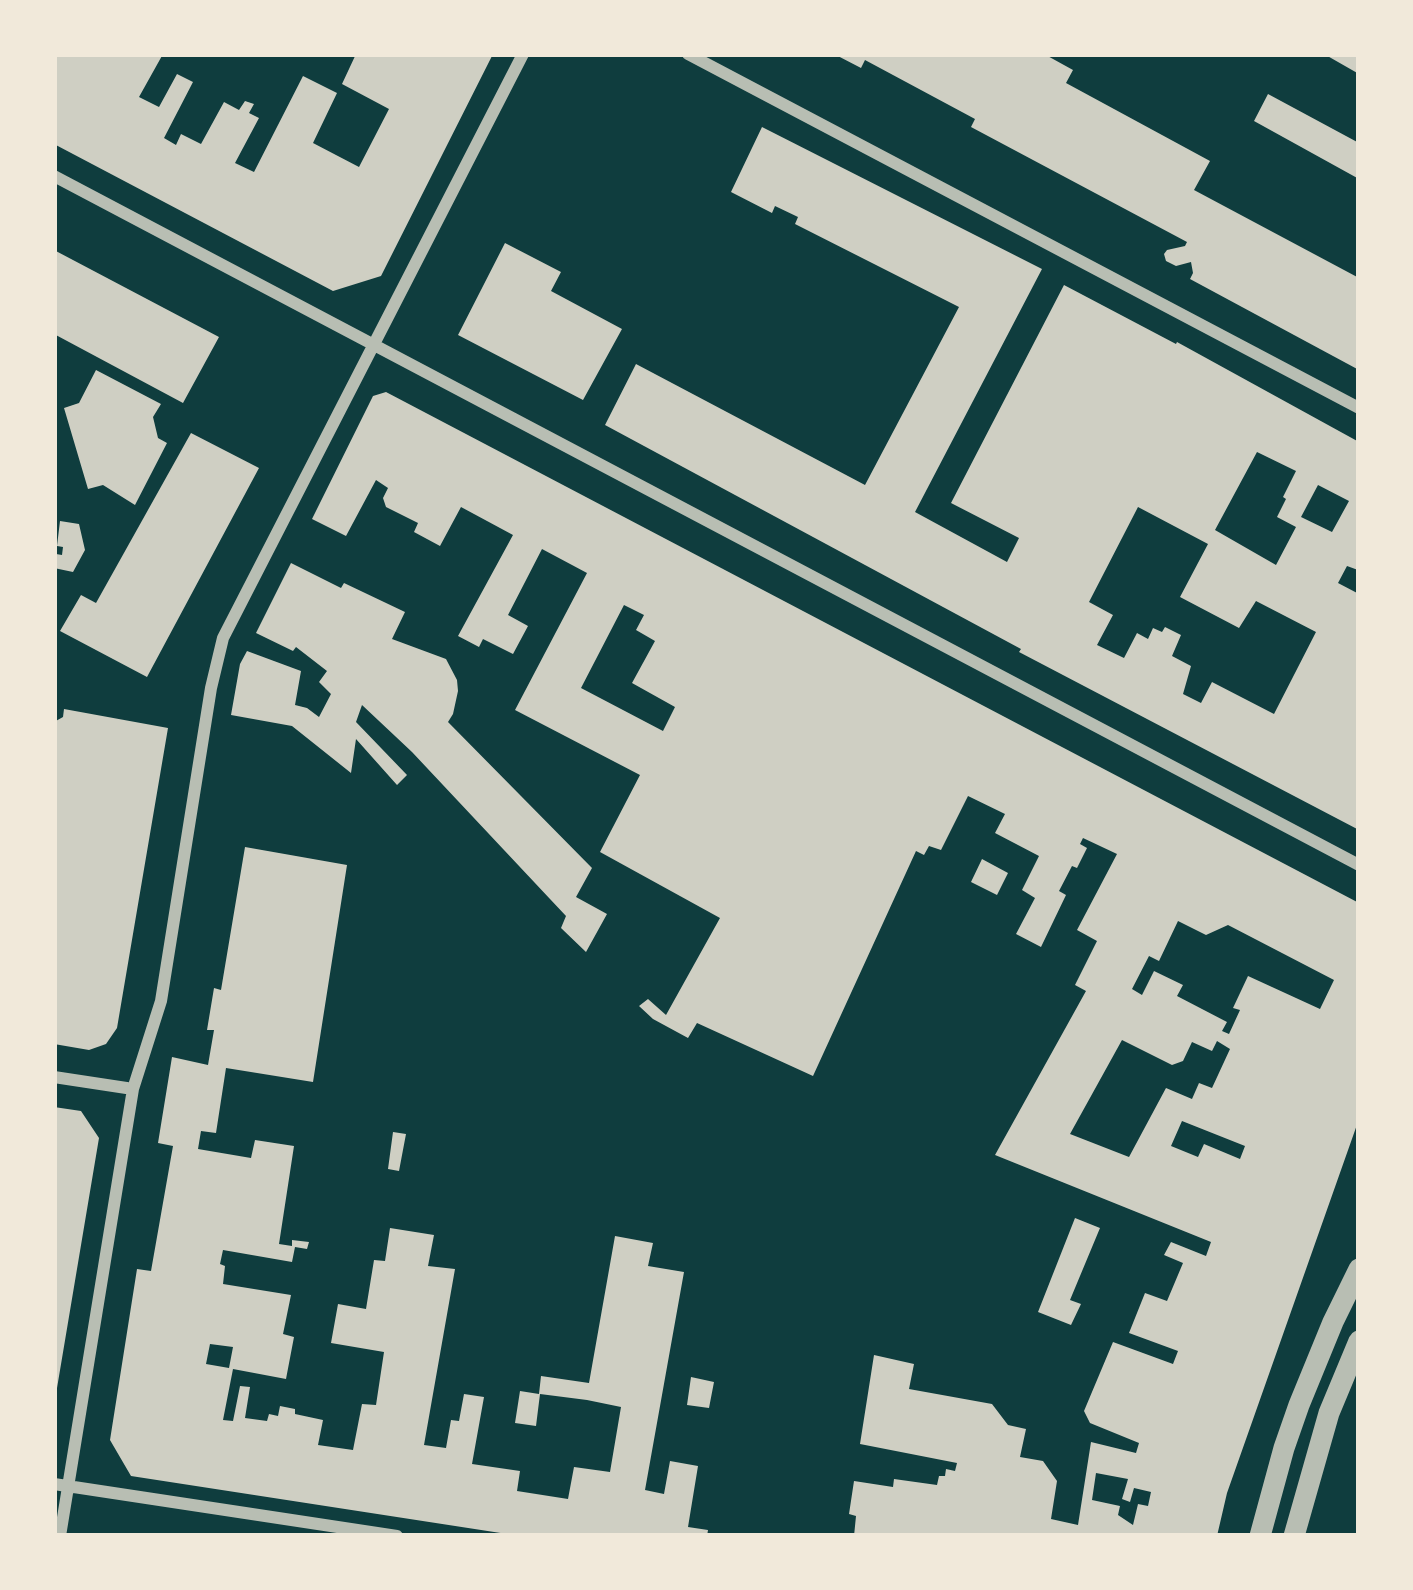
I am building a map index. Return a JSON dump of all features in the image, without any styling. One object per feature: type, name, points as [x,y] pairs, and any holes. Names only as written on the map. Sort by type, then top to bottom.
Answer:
[{"type":"street","points":[[60,1536],[61,1485],[133,1089],[161,1001],[223,638],[524,54]]},
{"type":"street","points":[[688,54],[1359,408]]},
{"type":"street","points":[[54,176],[1359,865]]},
{"type":"street","points":[[54,1076],[133,1089]]},
{"type":"street","points":[[1260,1536],[1299,1405],[1359,1269]]},
{"type":"street","points":[[1294,1536],[1329,1414],[1359,1341]]},
{"type":"street","points":[[61,1485],[397,1536]]},
{"type":"building","points":[[54,54],[163,54],[139,97],[159,107],[177,74],[193,82],[164,138],[176,145],[181,134],[201,144],[224,102],[239,110],[245,101],[254,104],[249,113],[259,118],[235,163],[254,172],[303,76],[337,93],[313,143],[359,167],[389,109],[342,84],[356,54],[493,54],[381,276],[333,291],[54,144]]},
{"type":"building","points":[[834,54],[1044,54],[1073,70],[1066,83],[1210,161],[1194,190],[1359,278],[1359,370],[1190,279],[1191,262],[1176,266],[1166,261],[1167,250],[1187,242],[971,127],[975,119],[865,60],[861,68]]},
{"type":"building","points":[[1324,54],[1359,54],[1359,74]]},
{"type":"building","points":[[1268,94],[1359,143],[1359,179],[1254,121]]},
{"type":"building","points":[[762,127],[1042,269],[915,512],[1007,562],[1019,538],[951,503],[1064,285],[1359,442],[1359,568],[1347,566],[1338,583],[1359,594],[1359,830],[1019,652],[1021,649],[605,425],[636,364],[865,485],[959,307],[795,224],[798,217],[775,206],[772,213],[731,192]],"holes":[[[1257,452],[1296,471],[1277,517],[1296,527],[1276,565],[1215,530]],[[1318,485],[1349,501],[1332,532],[1301,517]],[[1138,507],[1208,544],[1180,597],[1239,628],[1256,601],[1316,632],[1274,714],[1212,682],[1201,703],[1183,694],[1191,666],[1172,656],[1181,635],[1165,627],[1162,632],[1153,628],[1148,639],[1137,633],[1124,658],[1097,645],[1113,615],[1089,602]]]},
{"type":"building","points":[[505,243],[561,272],[551,291],[622,329],[583,400],[458,335]]},
{"type":"building","points":[[54,250],[219,337],[183,403],[54,334]]},
{"type":"building","points":[[96,370],[161,404],[153,417],[158,438],[167,443],[135,505],[103,485],[88,489],[64,408],[79,403]]},
{"type":"building","points":[[386,392],[1359,903],[1359,1119],[1227,1493],[1217,1536],[854,1536],[856,1516],[849,1514],[854,1481],[893,1487],[894,1479],[937,1485],[939,1476],[945,1476],[946,1469],[955,1471],[957,1463],[860,1444],[874,1355],[914,1364],[909,1389],[992,1404],[1008,1425],[1026,1429],[1020,1457],[1043,1461],[1057,1481],[1051,1519],[1078,1525],[1091,1442],[1136,1453],[1139,1443],[1090,1423],[1084,1411],[1113,1342],[1173,1364],[1178,1351],[1129,1333],[1145,1293],[1167,1301],[1183,1263],[1164,1255],[1171,1242],[1206,1256],[1211,1242],[995,1155],[1086,991],[1075,985],[1097,941],[1077,930],[1117,854],[1083,838],[1080,844],[1087,848],[1059,891],[1066,895],[1041,947],[1016,934],[1035,898],[1022,890],[1039,856],[995,833],[1005,814],[968,796],[941,850],[929,846],[924,855],[916,851],[813,1076],[697,1023],[688,1038],[653,1019],[639,1006],[648,999],[666,1015],[720,918],[600,852],[640,775],[515,710],[587,573],[542,549],[508,615],[528,626],[513,654],[483,639],[479,647],[458,636],[513,535],[461,507],[440,546],[414,532],[418,523],[386,507],[383,498],[388,488],[376,480],[346,536],[312,519],[373,396]],"holes":[[[624,605],[644,615],[636,630],[655,641],[632,683],[675,707],[663,731],[581,688]],[[1178,921],[1206,935],[1228,925],[1334,980],[1320,1009],[1248,976],[1233,1008],[1240,1010],[1229,1034],[1222,1031],[1227,1022],[1177,996],[1183,985],[1154,971],[1142,995],[1132,989],[1149,956],[1159,961]],[[1122,1040],[1172,1065],[1183,1061],[1192,1042],[1212,1051],[1217,1041],[1230,1049],[1212,1088],[1199,1083],[1192,1099],[1166,1088],[1129,1157],[1070,1134]],[[1182,1121],[1245,1146],[1240,1159],[1204,1144],[1198,1157],[1171,1146]],[[1096,1473],[1128,1479],[1122,1499],[1130,1502],[1134,1488],[1151,1492],[1148,1506],[1138,1504],[1133,1525],[1118,1515],[1120,1506],[1092,1500]]]},
{"type":"building","points":[[191,433],[259,468],[147,677],[60,631],[81,595],[96,603]]},
{"type":"building","points":[[60,521],[79,524],[85,550],[73,572],[54,568],[56,554],[62,555],[63,547],[57,546]]},
{"type":"building","points":[[291,563],[405,612],[392,639],[446,659],[458,691],[448,722],[592,868],[576,897],[607,914],[586,952],[561,928],[566,916],[362,705],[356,722],[407,775],[397,785],[356,739],[351,773],[292,726],[231,715],[240,664],[247,651],[301,671],[295,705],[319,717],[331,694],[319,682],[327,671],[296,647],[293,651],[256,633]]},
{"type":"building","points":[[64,709],[168,728],[117,1028],[106,1044],[89,1050],[54,1044],[54,722],[63,717]]},
{"type":"building","points":[[245,847],[347,865],[313,1082],[226,1068],[216,1133],[201,1131],[198,1149],[251,1158],[255,1140],[294,1146],[279,1244],[309,1242],[307,1249],[295,1247],[292,1262],[223,1250],[223,1284],[291,1295],[283,1334],[294,1337],[286,1379],[233,1369],[223,1420],[233,1421],[240,1386],[250,1387],[245,1418],[267,1421],[269,1414],[278,1416],[280,1406],[295,1409],[295,1414],[323,1420],[318,1445],[353,1450],[362,1404],[376,1405],[384,1352],[331,1343],[338,1304],[366,1309],[374,1260],[385,1261],[390,1228],[434,1235],[428,1266],[455,1269],[424,1445],[446,1448],[451,1420],[459,1421],[464,1394],[484,1397],[472,1464],[520,1471],[517,1491],[568,1499],[574,1467],[610,1472],[621,1407],[540,1394],[536,1426],[515,1423],[520,1391],[539,1394],[541,1376],[589,1383],[615,1236],[653,1243],[648,1266],[684,1272],[645,1490],[664,1494],[670,1461],[698,1466],[688,1527],[708,1530],[707,1536],[520,1536],[131,1476],[110,1440],[137,1269],[151,1271],[173,1146],[158,1143],[172,1057],[208,1065],[214,1030],[207,1030],[214,988],[221,990]],"holes":[[[210,1344],[233,1347],[229,1368],[206,1364]]]},
{"type":"building","points":[[982,859],[1008,873],[997,895],[971,882]]},
{"type":"building","points":[[54,1107],[81,1111],[99,1138],[56,1394],[54,1393]]},
{"type":"building","points":[[393,1132],[406,1134],[399,1171],[388,1169]]},
{"type":"building","points":[[1075,1218],[1100,1228],[1070,1300],[1081,1304],[1071,1325],[1038,1312]]},
{"type":"building","points":[[691,1377],[714,1382],[709,1408],[687,1405]]}]
